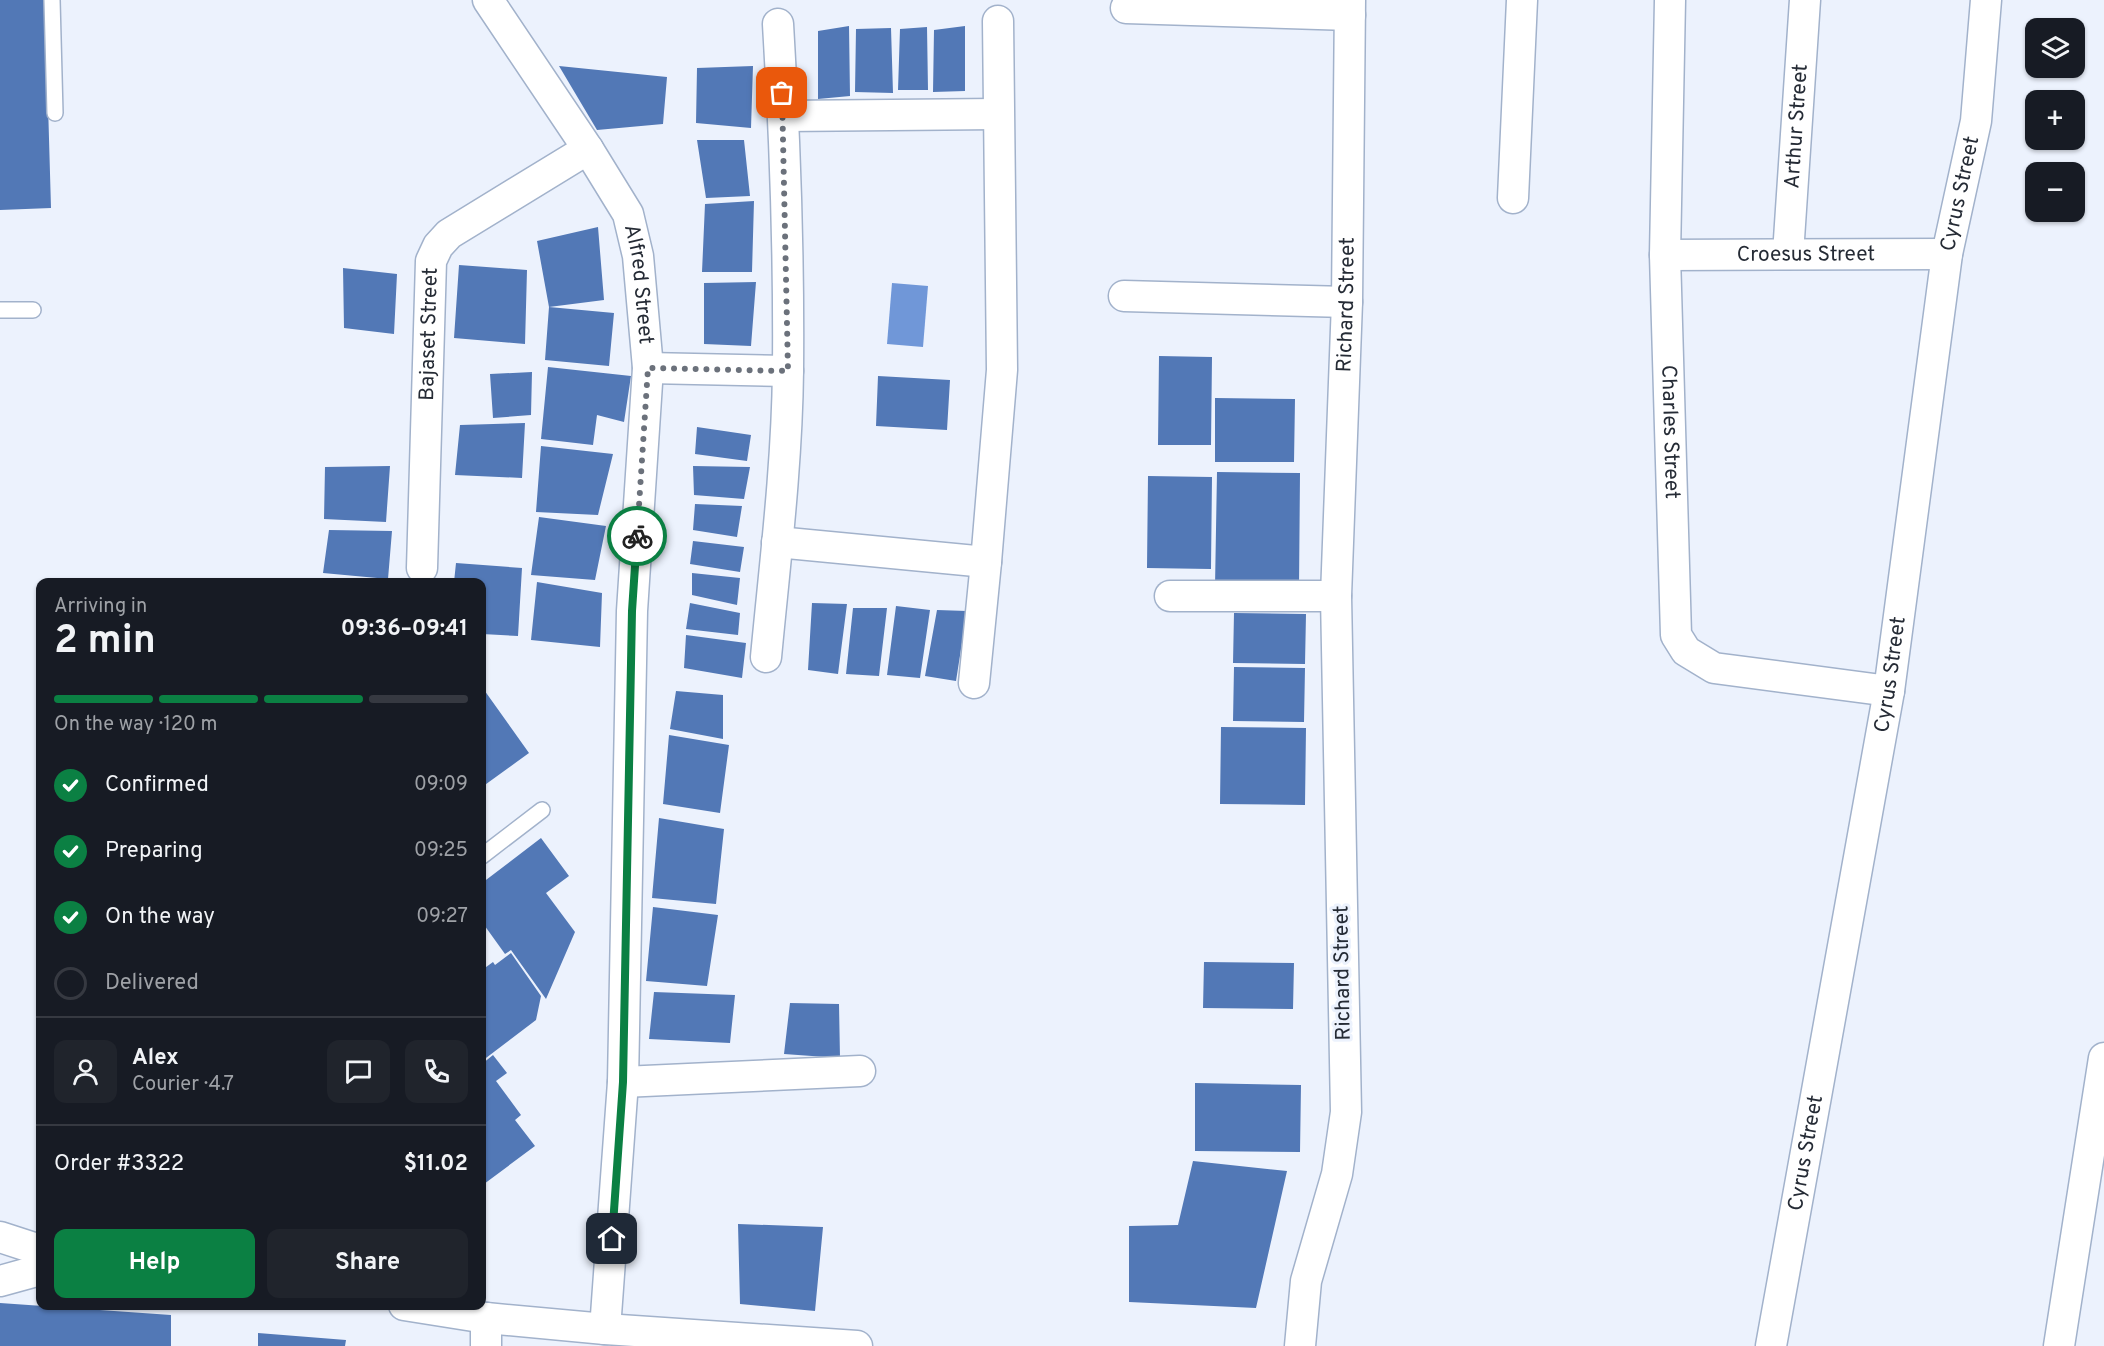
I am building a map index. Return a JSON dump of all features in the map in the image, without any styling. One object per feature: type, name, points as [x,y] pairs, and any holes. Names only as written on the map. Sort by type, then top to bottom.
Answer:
[{"type":"street","name":"Alfred Street","points":[[488,0],[588,149],[628,214],[638,256],[648,368],[632,611],[623,1082],[605,1329]]},
{"type":"street","points":[[1513,198],[1522,0]]},
{"type":"street","name":"Charles Street","points":[[1670,0],[1665,255],[1676,635],[1686,651],[1714,668],[1889,691]]},
{"type":"street","name":"Arthur Street","points":[[1788,254],[1805,0]]},
{"type":"street","name":"Cyrus Street","points":[[1771,1346],[1889,691],[1947,254],[1976,121],[1986,0]]},
{"type":"street","name":"Richard Street","points":[[1126,9],[1350,7],[1347,302],[1336,596],[1346,1112],[1337,1174],[1306,1281],[1300,1346]]},
{"type":"street","points":[[974,683],[1002,370],[998,21]]},
{"type":"street","points":[[766,657],[777,542],[788,371],[784,116],[778,24]]},
{"type":"street","points":[[784,116],[998,114]]},
{"type":"street","name":"Bajaset Street","points":[[422,568],[431,261],[438,246],[449,234],[588,149]]},
{"type":"street","name":"Croesus Street","points":[[1665,255],[1947,254]]},
{"type":"street","points":[[1124,296],[1347,302]]},
{"type":"street","points":[[648,368],[788,371]]},
{"type":"street","points":[[777,542],[986,562]]},
{"type":"street","points":[[1170,596],[1336,596]]},
{"type":"street","points":[[2059,1346],[2096,1170],[2104,1058]]},
{"type":"street","points":[[623,1082],[860,1071]]},
{"type":"street","points":[[0,1237],[36,1249]]},
{"type":"street","points":[[0,1281],[36,1270]]},
{"type":"street","points":[[419,1310],[486,1332],[605,1329],[857,1346]]},
{"type":"lane","points":[[52,0],[55,113]]},
{"type":"lane","points":[[0,310],[33,310]]},
{"type":"lane","points":[[486,853],[542,810]]},
{"type":"water","points":[[892,283],[928,286],[923,347],[887,344]]},
{"type":"building","points":[[0,0],[45,0],[51,208],[0,210]]},
{"type":"building","points":[[849,26],[850,96],[818,99],[818,31]]},
{"type":"building","points":[[965,26],[965,91],[933,92],[934,30]]},
{"type":"building","points":[[927,27],[928,90],[898,90],[900,29]]},
{"type":"building","points":[[891,28],[893,93],[855,92],[856,29]]},
{"type":"building","points":[[559,66],[667,77],[663,124],[597,130]]},
{"type":"building","points":[[753,66],[751,128],[696,123],[697,68]]},
{"type":"building","points":[[697,140],[744,140],[750,196],[706,198]]},
{"type":"building","points":[[754,201],[752,272],[702,272],[705,204]]},
{"type":"building","points":[[598,227],[604,300],[549,307],[537,241]]},
{"type":"building","points":[[459,265],[527,270],[525,344],[454,338]]},
{"type":"building","points":[[343,268],[397,274],[394,334],[344,328]]},
{"type":"building","points":[[756,282],[751,346],[704,344],[704,283]]},
{"type":"building","points":[[549,307],[614,313],[609,366],[545,360]]},
{"type":"building","points":[[1159,356],[1212,357],[1211,445],[1158,445]]},
{"type":"building","points":[[548,367],[631,376],[624,422],[597,415],[593,445],[541,439]]},
{"type":"building","points":[[532,372],[531,415],[493,418],[490,374]]},
{"type":"building","points":[[878,376],[950,380],[947,430],[876,426]]},
{"type":"building","points":[[1215,398],[1295,399],[1294,462],[1215,462]]},
{"type":"building","points":[[525,423],[522,478],[455,475],[460,425]]},
{"type":"building","points":[[697,427],[751,435],[747,461],[695,454]]},
{"type":"building","points":[[541,446],[613,454],[598,515],[536,512]]},
{"type":"building","points":[[390,466],[386,522],[324,519],[325,467]]},
{"type":"building","points":[[693,466],[750,467],[744,499],[694,495]]},
{"type":"building","points":[[1217,472],[1300,473],[1299,588],[1215,587]]},
{"type":"building","points":[[1148,476],[1212,477],[1211,569],[1147,568]]},
{"type":"building","points":[[695,504],[742,506],[737,537],[693,530]]},
{"type":"building","points":[[539,517],[606,526],[595,580],[531,575]]},
{"type":"building","points":[[329,530],[392,531],[388,578],[323,573]]},
{"type":"building","points":[[693,541],[744,547],[740,572],[690,564]]},
{"type":"building","points":[[456,563],[522,568],[518,636],[486,634],[486,578],[454,578]]},
{"type":"building","points":[[692,573],[740,578],[737,605],[692,595]]},
{"type":"building","points":[[537,582],[602,593],[600,647],[531,640]]},
{"type":"building","points":[[690,603],[740,613],[738,635],[686,629]]},
{"type":"building","points":[[812,603],[847,604],[838,674],[808,670]]},
{"type":"building","points":[[896,606],[930,610],[920,678],[887,675]]},
{"type":"building","points":[[853,608],[887,608],[879,676],[846,674]]},
{"type":"building","points":[[937,610],[967,611],[956,681],[925,676]]},
{"type":"building","points":[[1234,613],[1306,614],[1305,664],[1233,663]]},
{"type":"building","points":[[686,635],[746,643],[742,678],[684,668]]},
{"type":"building","points":[[1234,667],[1305,668],[1304,722],[1233,721]]},
{"type":"building","points":[[676,691],[723,695],[723,739],[670,729]]},
{"type":"building","points":[[486,693],[529,753],[486,784]]},
{"type":"building","points":[[1221,727],[1306,728],[1305,805],[1220,804]]},
{"type":"building","points":[[669,735],[729,745],[720,813],[663,804]]},
{"type":"building","points":[[659,818],[724,829],[716,904],[652,898]]},
{"type":"building","points":[[541,838],[569,876],[546,893],[575,932],[546,999],[511,950],[505,954],[486,928],[486,880]]},
{"type":"building","points":[[653,907],[718,915],[707,986],[646,981]]},
{"type":"building","points":[[511,953],[541,996],[536,1020],[486,1058],[486,967],[493,962],[495,965]]},
{"type":"building","points":[[1204,962],[1294,963],[1293,1009],[1203,1008]]},
{"type":"building","points":[[654,992],[735,995],[730,1043],[649,1039]]},
{"type":"building","points":[[790,1003],[839,1004],[840,1058],[784,1054]]},
{"type":"building","points":[[493,1055],[507,1073],[496,1081],[521,1115],[515,1120],[535,1146],[486,1183],[486,1061]]},
{"type":"building","points":[[1195,1083],[1301,1085],[1300,1152],[1195,1151]]},
{"type":"building","points":[[1193,1161],[1287,1171],[1256,1308],[1129,1302],[1129,1226],[1178,1225]]},
{"type":"building","points":[[738,1224],[823,1227],[815,1311],[740,1304]]},
{"type":"building","points":[[0,1303],[36,1306],[36,1310],[100,1310],[171,1315],[171,1346],[0,1346]]},
{"type":"building","points":[[258,1333],[346,1340],[345,1346],[258,1346]]},
{"type":"way so far","points":[[637,536],[648,368],[788,371],[782,93]]},
{"type":"route","points":[[612,1239],[623,1082],[632,611],[637,536]]}]
